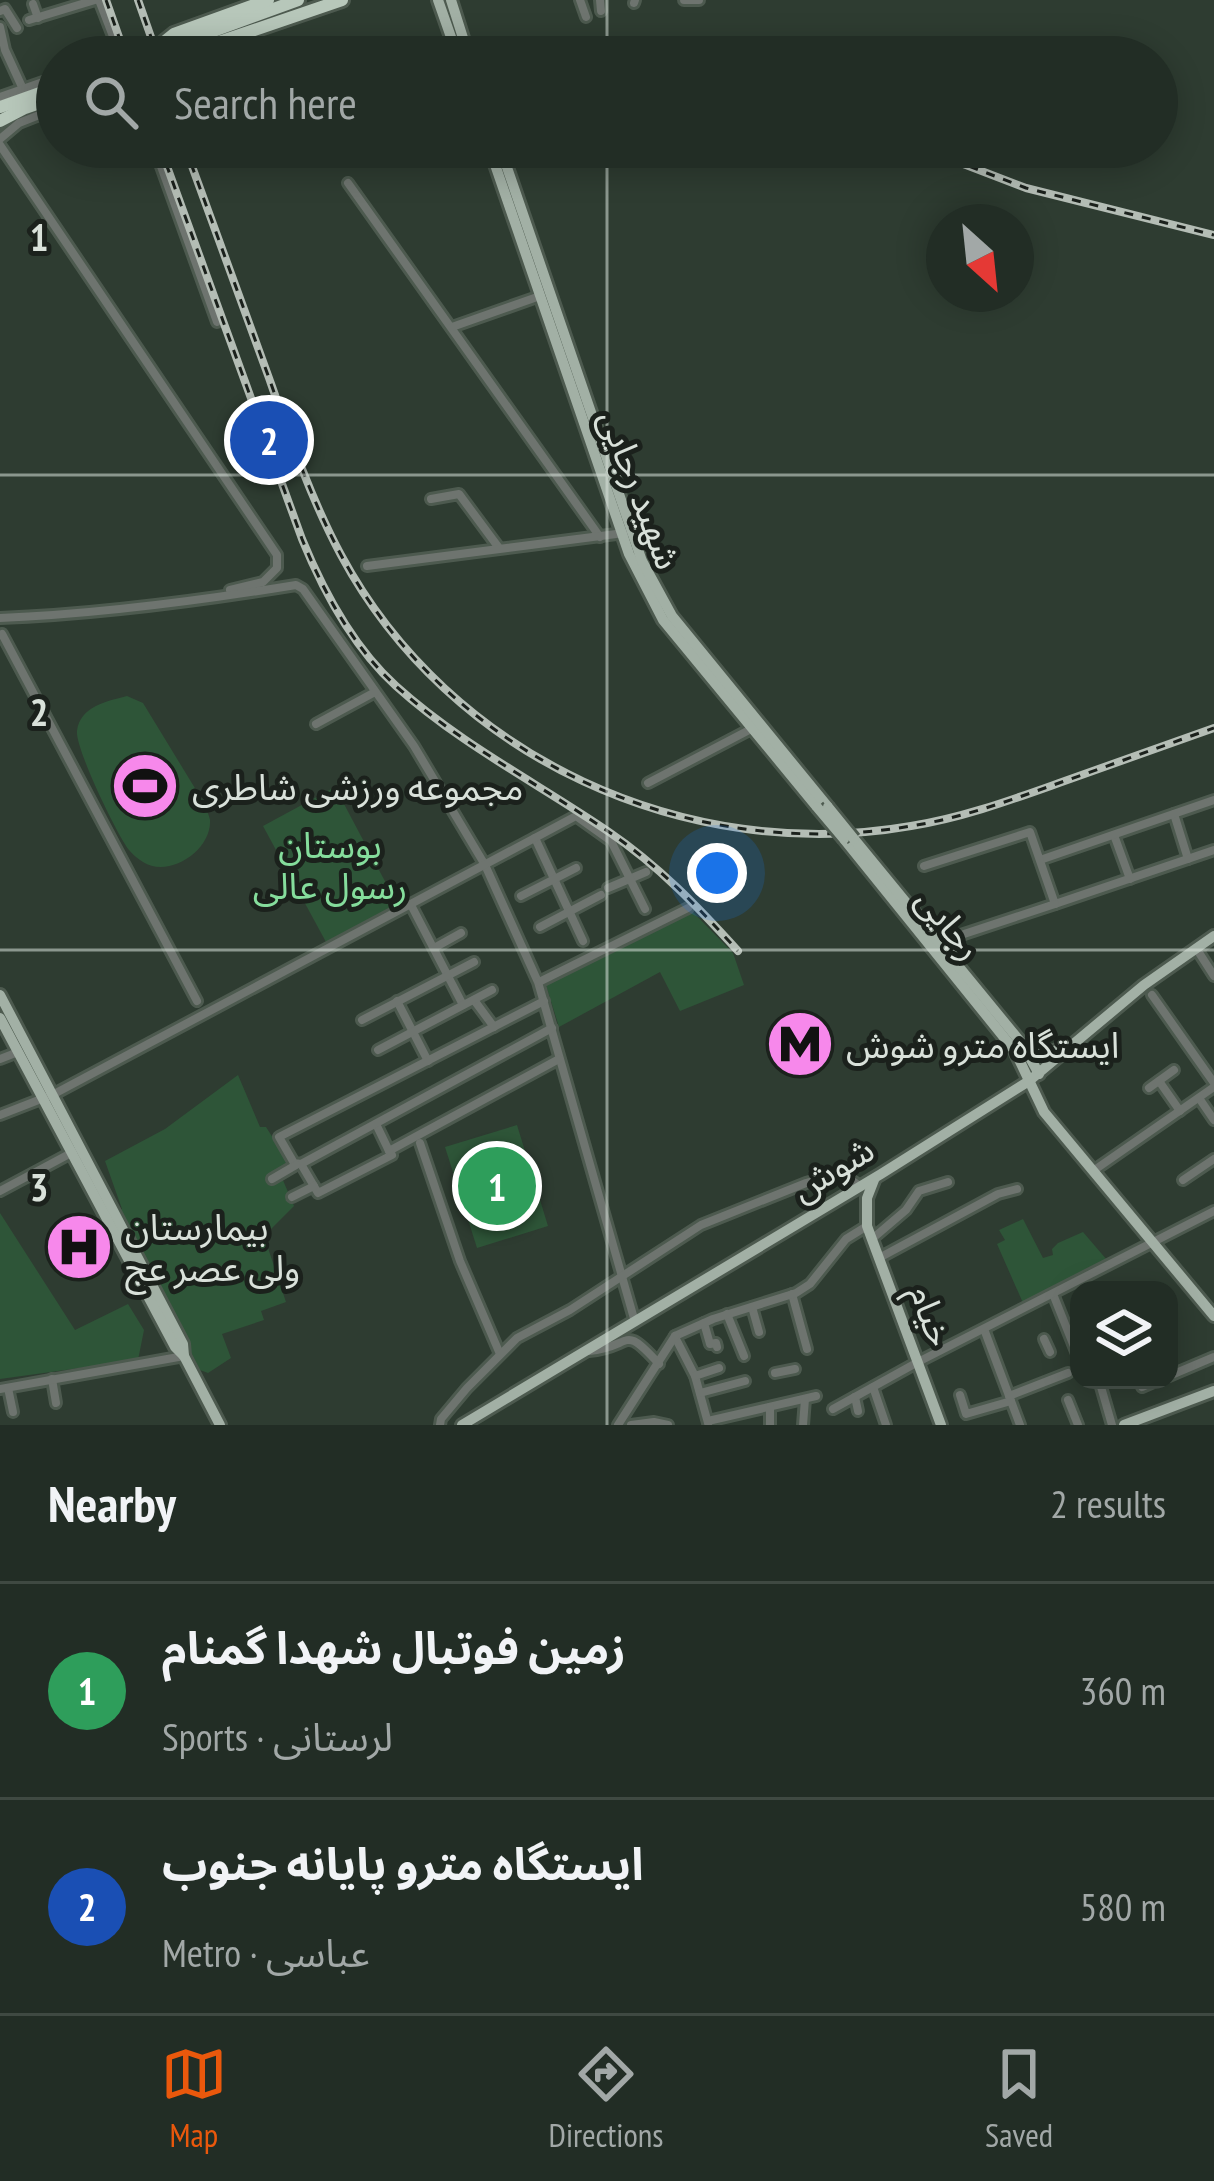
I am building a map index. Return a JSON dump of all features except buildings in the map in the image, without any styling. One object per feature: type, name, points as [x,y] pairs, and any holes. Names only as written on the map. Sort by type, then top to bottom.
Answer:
[{"type":"highway","points":[[171,36],[268,0]]},
{"type":"highway","points":[[214,36],[298,0]]},
{"type":"highway","points":[[228,36],[342,0]]},
{"type":"highway","points":[[261,36],[357,0]]},
{"type":"highway","points":[[0,107],[36,94]]},
{"type":"highway","points":[[0,121],[36,104]]},
{"type":"main road","points":[[438,0],[450,10]]},
{"type":"main road","name":"شهید رجایی","points":[[496,168],[627,533],[672,616],[823,807]]},
{"type":"main road","name":"شهید رجایی","points":[[507,168],[638,573],[663,620],[823,807]]},
{"type":"main road","name":"رجایی","points":[[823,807],[1023,1046],[1026,1062]]},
{"type":"main road","name":"رجایی","points":[[849,839],[1026,1062]]},
{"type":"main road","name":"شوش","points":[[462,1425],[1034,1082],[1144,986],[1214,935]]},
{"type":"main road","points":[[0,995],[175,1347],[184,1355],[220,1425]]},
{"type":"main road","points":[[2,1026],[49,1097],[73,1153],[89,1172]]},
{"type":"main road","points":[[1023,1046],[1040,1054],[1073,1044]]},
{"type":"main road","points":[[1026,1062],[1044,1112],[1214,1316]]},
{"type":"main road","points":[[869,1233],[868,1190],[881,1174]]},
{"type":"main road","name":"خیام","points":[[869,1233],[941,1425]]},
{"type":"main road","points":[[1124,1425],[1214,1391]]},
{"type":"street","points":[[32,4],[33,19],[82,9],[97,0],[110,36]]},
{"type":"street","points":[[580,0],[586,17]]},
{"type":"street","points":[[684,0],[699,1]]},
{"type":"street","points":[[0,11],[5,9],[17,28]]},
{"type":"street","points":[[0,27],[23,89]]},
{"type":"street","points":[[0,97],[36,84]]},
{"type":"street","points":[[36,116],[19,123],[0,144],[277,555],[277,568],[263,582],[200,598]]},
{"type":"street","points":[[162,168],[217,322]]},
{"type":"street","points":[[348,183],[600,537]]},
{"type":"street","points":[[452,327],[540,296]]},
{"type":"street","points":[[431,499],[460,494],[500,549]]},
{"type":"street","points":[[367,566],[627,533]]},
{"type":"street","points":[[0,618],[62,616],[296,585],[303,589],[414,746],[485,865],[538,982],[635,1322]]},
{"type":"street","points":[[2,634],[197,1001]]},
{"type":"street","points":[[316,724],[375,692]]},
{"type":"street","points":[[648,783],[753,728]]},
{"type":"street","points":[[1040,860],[1214,800]]},
{"type":"street","points":[[1174,814],[1188,859]]},
{"type":"street","points":[[0,1114],[49,1097],[576,816],[610,841],[645,909]]},
{"type":"street","points":[[924,866],[1030,832],[1055,904]]},
{"type":"street","points":[[1114,834],[1130,878]]},
{"type":"street","points":[[536,838],[583,941]]},
{"type":"street","points":[[958,937],[1214,850]]},
{"type":"street","points":[[521,896],[576,868]]},
{"type":"street","points":[[540,927],[646,872]]},
{"type":"street","points":[[411,904],[463,1006]]},
{"type":"street","points":[[538,982],[688,908]]},
{"type":"street","points":[[434,948],[461,933]]},
{"type":"street","points":[[1196,948],[1214,976]]},
{"type":"street","points":[[362,1020],[474,962]]},
{"type":"street","points":[[379,1050],[492,990]]},
{"type":"street","points":[[1093,1171],[1214,1085],[1152,995]]},
{"type":"street","points":[[475,1000],[494,1027]]},
{"type":"street","points":[[315,1190],[279,1138],[544,1000]]},
{"type":"street","points":[[397,1001],[428,1061]]},
{"type":"street","points":[[272,1179],[551,1028]]},
{"type":"street","points":[[0,1059],[18,1052]]},
{"type":"street","points":[[389,1151],[559,1059]]},
{"type":"street","points":[[1149,1088],[1174,1070]]},
{"type":"street","points":[[1159,1081],[1180,1111]]},
{"type":"street","points":[[1199,1098],[1214,1120]]},
{"type":"street","points":[[292,1197],[392,1155],[376,1124]]},
{"type":"street","points":[[420,1143],[460,1261],[500,1354]]},
{"type":"street","points":[[0,1191],[73,1153]]},
{"type":"street","points":[[1184,1180],[1214,1159]]},
{"type":"street","points":[[440,1425],[467,1388],[517,1338],[570,1310],[701,1225],[841,1173],[860,1186]]},
{"type":"street","name":"شوش","points":[[792,1294],[811,1284],[846,1239],[898,1219],[919,1191],[948,1182]]},
{"type":"street","points":[[878,1258],[998,1194],[1017,1189]]},
{"type":"street","points":[[833,1409],[1214,1211]]},
{"type":"street","points":[[618,1425],[675,1336],[704,1323],[792,1294],[793,1316],[807,1348]]},
{"type":"street","points":[[1053,1294],[1070,1336]]},
{"type":"street","points":[[752,1307],[759,1332]]},
{"type":"street","points":[[727,1314],[744,1355]]},
{"type":"street","points":[[704,1323],[710,1344],[717,1347]]},
{"type":"street","points":[[984,1328],[1020,1425]]},
{"type":"street","points":[[675,1336],[695,1376],[708,1423],[816,1396]]},
{"type":"street","points":[[587,1351],[627,1339],[639,1342],[659,1364]]},
{"type":"street","points":[[1044,1339],[1050,1352]]},
{"type":"street","points":[[13,1412],[4,1389],[184,1355]]},
{"type":"street","points":[[1178,1372],[1214,1357]]},
{"type":"street","points":[[982,1367],[997,1363]]},
{"type":"street","points":[[695,1376],[719,1368]]},
{"type":"street","points":[[776,1373],[794,1369]]},
{"type":"street","points":[[960,1395],[966,1414],[1068,1373]]},
{"type":"street","points":[[52,1379],[56,1402]]},
{"type":"street","points":[[700,1393],[745,1381]]},
{"type":"street","points":[[873,1387],[886,1425]]},
{"type":"street","points":[[1102,1389],[1112,1425]]},
{"type":"street","points":[[855,1397],[858,1411]]},
{"type":"street","points":[[803,1425],[805,1399]]},
{"type":"street","points":[[1068,1400],[1072,1420]]},
{"type":"street","points":[[770,1407],[770,1425]]},
{"type":"street","points":[[632,1425],[668,1425]]},
{"type":"green space","name":"مجموعه ورزشی شاطری","points":[[127,696],[143,703],[209,817],[209,831],[197,851],[165,867],[141,861],[129,850],[78,740],[79,723],[89,710]]},
{"type":"green space","name":"بوستان رسول عالی","points":[[335,787],[397,904],[326,942],[263,826]]},
{"type":"green space","points":[[690,909],[733,953],[744,985],[680,1011],[660,972],[559,1027],[545,982]]},
{"type":"green space","points":[[238,1075],[260,1127],[276,1138],[292,1165],[279,1171],[294,1206],[264,1236],[286,1302],[261,1311],[264,1320],[222,1334],[231,1358],[208,1373],[200,1370],[119,1211],[105,1161],[165,1129]]},
{"type":"green space","points":[[517,1125],[548,1226],[477,1248],[445,1147]]},
{"type":"green space","points":[[0,1213],[75,1330],[128,1304],[144,1330],[138,1360],[0,1379]]},
{"type":"green space","points":[[1023,1219],[1043,1258],[1053,1255],[1058,1243],[1083,1232],[1107,1260],[1023,1303],[997,1244],[1005,1240],[999,1230]]},
{"type":"railway","points":[[106,0],[119,36]]},
{"type":"railway","points":[[138,0],[151,36]]},
{"type":"railway","points":[[168,168],[302,539],[353,637],[381,671],[421,707],[645,859],[738,951]]},
{"type":"railway","points":[[193,168],[302,468],[341,555],[388,627],[445,688],[510,740],[583,781],[661,811],[743,829],[827,834],[911,826],[968,813],[1214,728]]},
{"type":"railway","points":[[974,168],[1026,188],[1214,235]]},
{"type":"place","name":"ایستگاه مترو پایانه جنوب","points":[[269,440]]},
{"type":"place","name":"مجموعه ورزشی شاطری","points":[[145,786]]},
{"type":"place","name":"ایستگاه مترو شوش","points":[[800,1044]]},
{"type":"place","name":"زمین فوتبال شهدا گمنام","points":[[497,1186]]},
{"type":"place","name":"بیمارستان ولی عصر عج","points":[[79,1247]]}]
